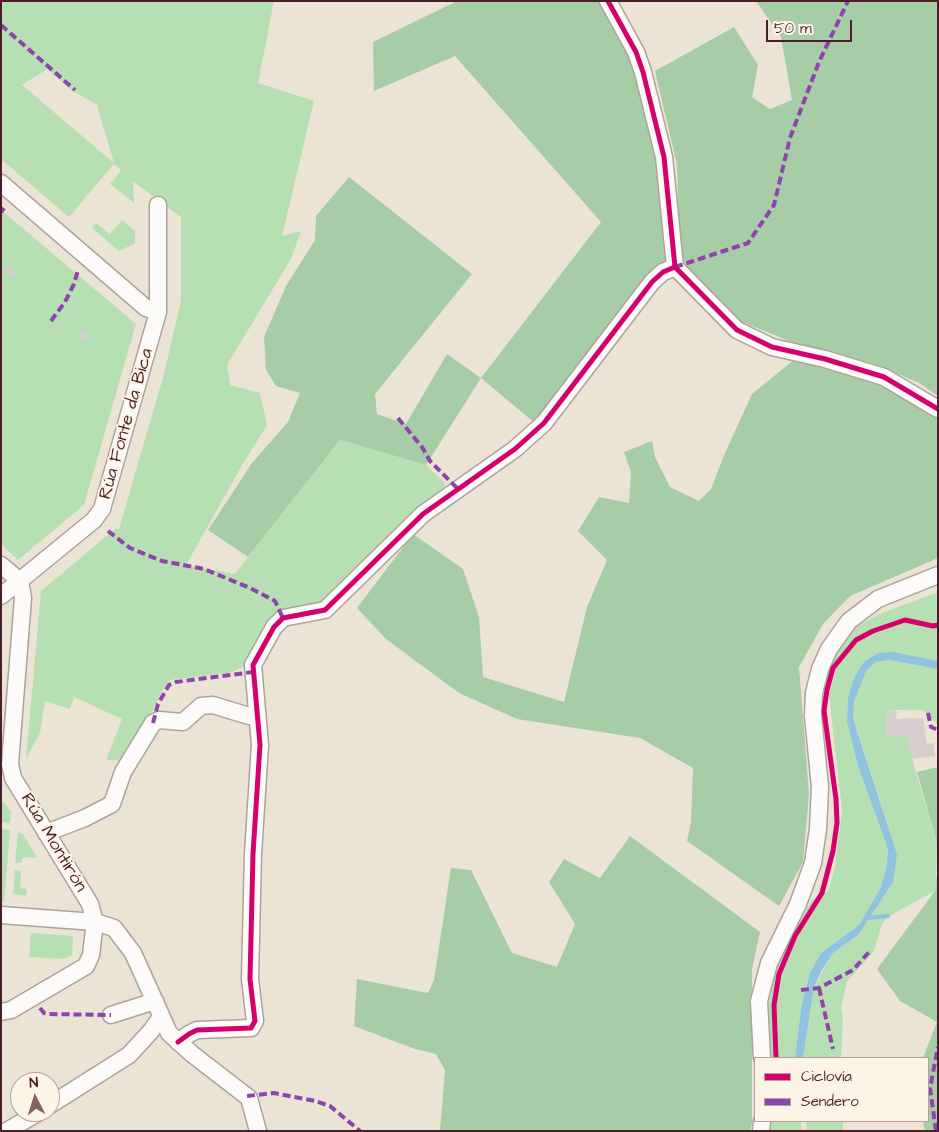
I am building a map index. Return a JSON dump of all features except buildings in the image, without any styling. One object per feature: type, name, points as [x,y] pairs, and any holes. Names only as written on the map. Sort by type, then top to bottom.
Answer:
[{"type":"street","points":[[608,1],[636,52],[646,82],[664,157],[675,267],[736,330],[772,347],[825,359],[884,376],[938,409]]},
{"type":"street","points":[[1,183],[146,308],[158,312]]},
{"type":"street","name":"Rúa Fonte da Bica","points":[[1,596],[94,520],[102,508],[158,312],[158,205]]},
{"type":"street","points":[[178,1042],[197,1030],[251,1028],[255,1021],[250,979],[253,854],[260,745],[253,665],[274,627],[283,618],[325,610],[423,514],[515,449],[544,423],[652,282],[663,272],[675,267]]},
{"type":"street","points":[[1,565],[20,581]]},
{"type":"street","points":[[762,1057],[759,1001],[768,963],[798,904],[813,863],[818,830],[820,787],[813,716],[814,693],[820,668],[829,649],[849,621],[878,599],[938,575]]},
{"type":"street","name":"Rúa Montirón","points":[[20,581],[24,598],[10,764],[13,778],[90,904],[95,922]]},
{"type":"street","points":[[46,833],[85,818],[112,804],[123,772],[153,723],[159,720],[183,722],[202,706],[213,705],[249,716],[256,715]]},
{"type":"street","points":[[1,915],[95,922],[114,928],[134,953],[169,1033],[249,1098],[258,1131]]},
{"type":"street","points":[[1,1012],[11,1010],[86,966],[91,955],[95,922]]},
{"type":"street","points":[[112,1014],[154,1001]]},
{"type":"street","points":[[60,1099],[129,1055],[152,1031],[161,1017]]},
{"type":"street","points":[[7,1131],[22,1126]]},
{"type":"green space","points":[[1,1],[274,1],[258,83],[314,101],[282,236],[301,231],[291,259],[227,365],[230,385],[260,393],[267,425],[186,565],[235,574],[340,440],[426,465],[444,482],[445,491],[329,603],[300,612],[248,664],[233,672],[170,680],[162,691],[139,741],[127,761],[106,760],[122,719],[74,697],[70,709],[45,701],[40,733],[26,759],[41,591],[115,529],[119,529],[164,374],[181,300],[181,217],[133,181],[134,203],[110,184],[121,170],[114,164],[69,217],[1,159]],"holes":[[[47,69],[71,90],[97,105],[114,163],[22,85]]]},
{"type":"green space","points":[[457,1],[600,1],[626,38],[648,100],[668,256],[592,358],[536,424],[481,378],[601,222],[455,56],[374,91],[373,42]]},
{"type":"green space","points":[[756,1],[938,1],[938,396],[919,383],[875,364],[802,346],[742,322],[697,280],[680,256],[677,165],[655,71],[734,27],[758,65],[752,97],[770,109],[792,100],[781,37]]},
{"type":"green space","points":[[349,177],[472,274],[375,394],[377,414],[406,424],[447,354],[481,378],[426,465],[340,440],[248,557],[208,530],[252,463],[288,422],[300,393],[276,386],[266,370],[264,337],[286,286],[315,240],[316,216]]},
{"type":"green space","points":[[1,210],[136,324],[84,505],[18,560],[1,544]]},
{"type":"green space","points":[[122,220],[135,231],[135,243],[119,251],[92,228],[96,223],[110,234]]},
{"type":"green space","points":[[795,359],[884,385],[938,417],[938,558],[850,596],[823,624],[799,667],[809,794],[803,862],[779,906],[687,841],[691,822],[693,768],[640,738],[517,719],[459,693],[386,639],[357,608],[413,534],[463,569],[479,617],[483,677],[564,702],[587,607],[607,560],[578,531],[599,497],[629,503],[631,472],[624,452],[652,441],[655,457],[670,487],[699,501],[711,489],[752,394]]},
{"type":"green space","points":[[938,592],[938,661],[878,653],[848,697],[847,722],[858,766],[888,849],[886,870],[880,889],[859,925],[821,953],[810,971],[801,1008],[795,1057],[770,1057],[767,1016],[775,968],[811,901],[829,890],[835,866],[842,810],[829,695],[835,673],[829,664],[857,626],[880,614]]},
{"type":"green space","points":[[888,660],[938,669],[938,725],[923,710],[888,710],[886,725],[888,736],[908,736],[912,759],[938,846],[935,891],[889,916],[882,924],[874,951],[847,982],[841,1007],[843,1020],[841,1057],[803,1057],[814,987],[833,953],[858,935],[897,854],[853,717],[854,702],[866,671],[876,662]]},
{"type":"green space","points":[[938,767],[938,846],[917,772]]},
{"type":"green space","points":[[1,799],[11,812],[10,823],[1,822]]},
{"type":"green space","points":[[1,829],[10,830],[4,902],[1,902]]},
{"type":"green space","points":[[18,833],[23,834],[37,858],[23,857],[21,863],[15,863]]},
{"type":"green space","points":[[630,836],[760,932],[752,969],[752,1123],[750,1131],[440,1131],[445,1070],[436,1054],[415,1049],[354,1026],[357,979],[428,993],[434,980],[451,868],[471,870],[512,953],[557,967],[575,924],[549,882],[564,859],[600,878]]},
{"type":"green space","points":[[938,865],[938,1131],[925,1131],[923,1122],[929,1122],[929,1057],[923,1057],[937,1022],[900,1001],[877,969],[935,891]]},
{"type":"green space","points":[[15,870],[21,871],[20,888],[27,889],[26,896],[13,894]]},
{"type":"green space","points":[[31,933],[73,936],[72,955],[63,959],[29,957]]},
{"type":"green space","points":[[769,1122],[800,1122],[802,1131],[768,1131]]},
{"type":"green space","points":[[806,1122],[843,1122],[843,1131],[807,1131]]},
{"type":"water","points":[[893,652],[938,661],[938,669],[889,660],[876,662],[866,671],[854,702],[853,717],[897,854],[893,882],[858,935],[833,953],[821,972],[814,987],[803,1057],[795,1057],[801,1008],[810,972],[821,953],[859,925],[880,889],[886,870],[888,849],[858,766],[847,722],[848,697],[855,676],[864,662],[878,653]]},
{"type":"waterway","points":[[867,918],[888,916]]},
{"type":"marked path","points":[[675,267],[748,243],[774,205],[790,138],[819,62],[848,1]]},
{"type":"marked path","points":[[1,25],[75,90]]},
{"type":"marked path","points":[[1,212],[4,208]]},
{"type":"marked path","points":[[51,321],[65,302],[74,284],[78,270]]},
{"type":"marked path","points":[[398,418],[422,447],[430,461],[457,488]]},
{"type":"marked path","points":[[108,531],[130,548],[162,561],[204,569],[250,588],[275,601],[283,618]]},
{"type":"marked path","points":[[153,723],[158,704],[169,685],[176,682],[253,672]]},
{"type":"marked path","points":[[928,713],[931,727],[938,730]]},
{"type":"marked path","points":[[801,990],[819,988],[853,970],[869,952]]},
{"type":"marked path","points":[[819,988],[833,1049]]},
{"type":"marked path","points":[[40,1008],[44,1013],[49,1014],[111,1015]]},
{"type":"marked path","points":[[936,1131],[930,1088],[938,1047]]},
{"type":"marked path","points":[[247,1096],[274,1093],[315,1101],[330,1106],[360,1131]]},
{"type":"cycle path","points":[[608,1],[636,52],[643,72],[664,157],[675,267],[737,330],[772,347],[825,359],[884,377],[938,409]]},
{"type":"cycle path","points":[[178,1042],[197,1030],[251,1028],[255,1021],[250,979],[253,854],[260,745],[253,665],[274,627],[283,618],[325,610],[423,514],[515,449],[544,423],[652,282],[663,272],[675,267]]},
{"type":"cycle path","points":[[776,1057],[774,1005],[779,974],[795,936],[822,893],[833,851],[837,823],[836,799],[824,711],[833,668],[856,640],[873,631],[905,620],[933,626],[938,625]]}]
